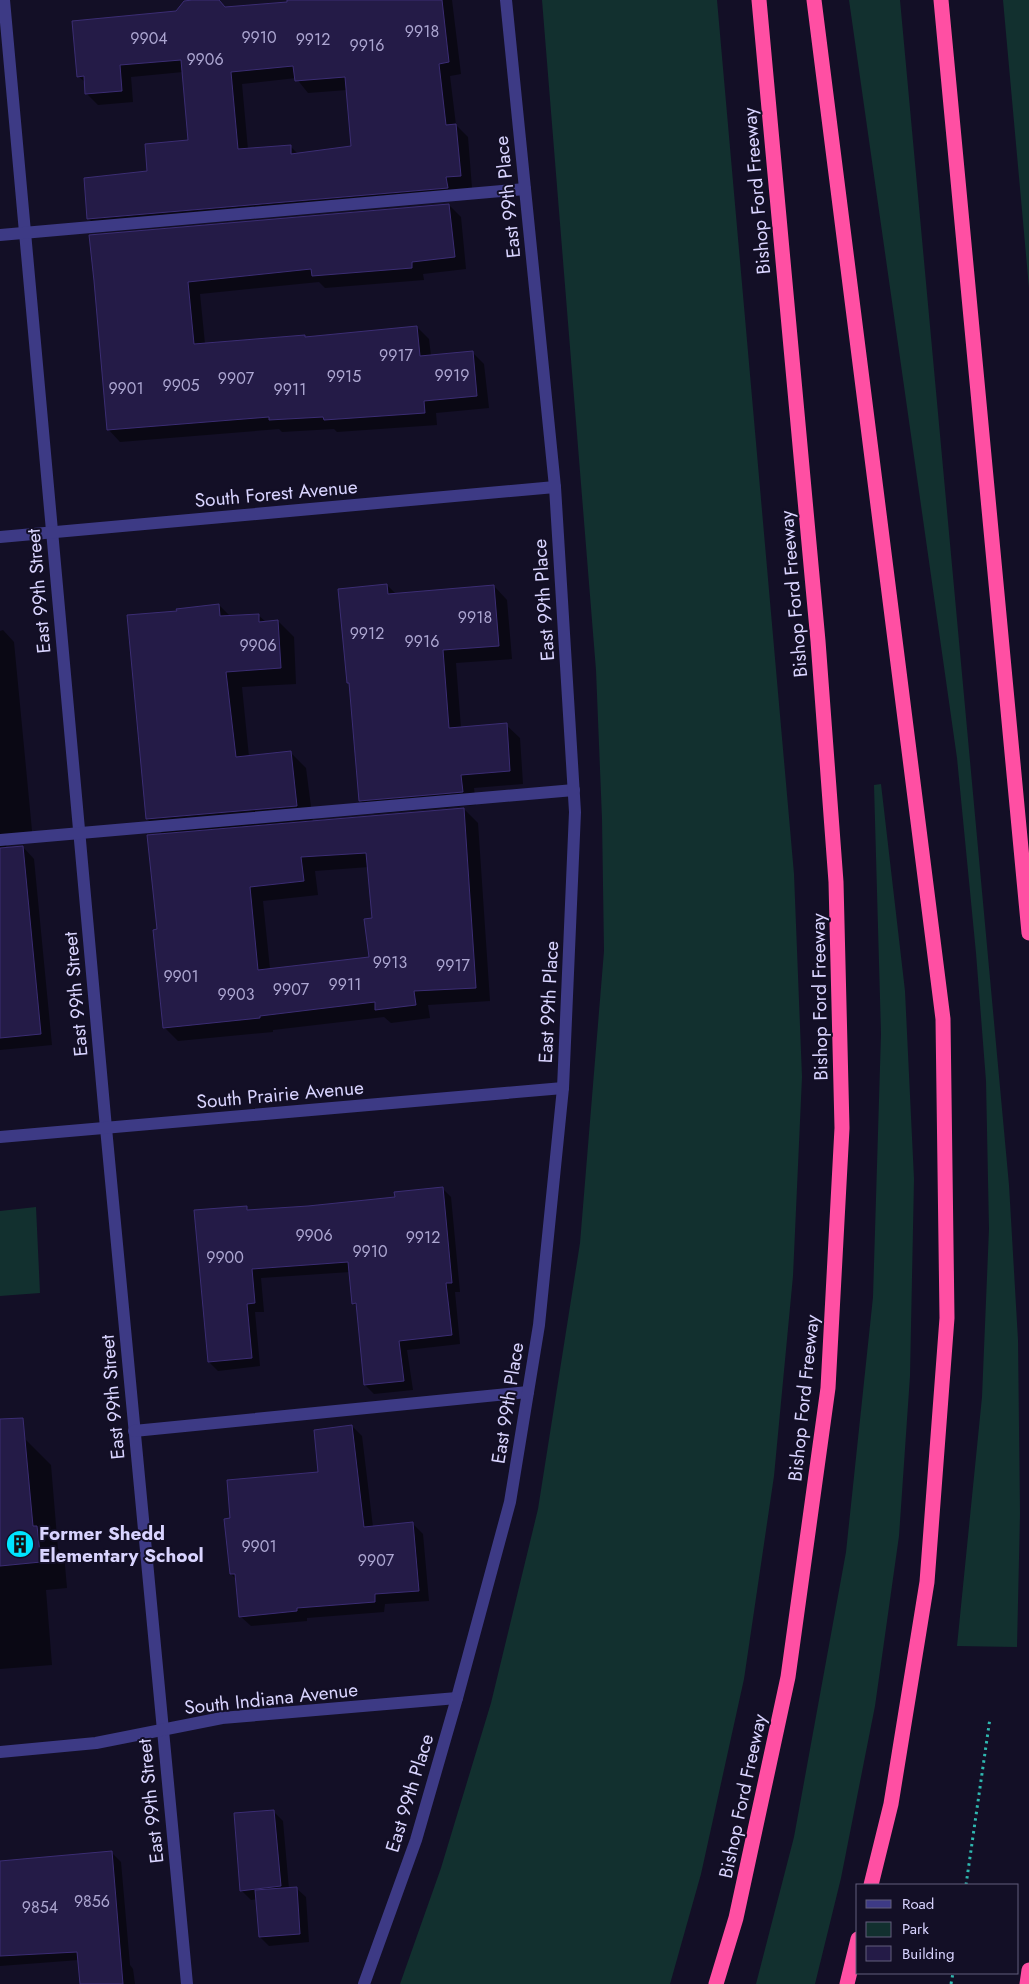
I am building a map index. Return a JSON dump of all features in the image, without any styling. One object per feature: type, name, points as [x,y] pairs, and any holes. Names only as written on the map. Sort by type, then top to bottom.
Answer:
[{"type":"highway","name":"Bishop Ford Freeway","points":[[716,1984],[736,1918],[788,1677],[828,1388],[842,1128],[836,882],[818,641],[760,0]]},
{"type":"highway","points":[[814,0],[943,1019],[947,1318],[927,1582],[891,1804],[871,1884]]},
{"type":"highway","points":[[941,0],[1029,933]]},
{"type":"highway","points":[[847,1984],[856,1947]]},
{"type":"highway","points":[[1027,1984],[1029,1970]]},
{"type":"street","name":"East 99th Street","points":[[4,0],[51,532],[187,1984]]},
{"type":"street","name":"East 99th Place","points":[[364,1984],[416,1840],[510,1502],[539,1325],[563,1088],[575,812],[574,790],[555,487],[506,0]]},
{"type":"street","points":[[0,236],[525,189]]},
{"type":"street","name":"South Forest Avenue","points":[[0,537],[555,487]]},
{"type":"street","points":[[0,840],[574,790]]},
{"type":"street","name":"South Prairie Avenue","points":[[0,1137],[563,1088]]},
{"type":"street","points":[[134,1431],[528,1392]]},
{"type":"street","name":"South Indiana Avenue","points":[[0,1752],[96,1743],[222,1718],[457,1698]]},
{"type":"path","points":[[966,1884],[990,1718]]},
{"type":"green space","points":[[542,0],[717,0],[794,874],[802,1077],[793,1276],[774,1476],[744,1679],[701,1874],[670,1984],[400,1984],[441,1868],[491,1703],[538,1509],[580,1243],[604,951],[602,819],[596,670]]},
{"type":"green space","points":[[849,0],[900,0],[1009,1185],[1018,1340],[1020,1514],[1017,1647],[957,1646],[982,1397],[989,1229],[986,1081],[957,758]]},
{"type":"green space","points":[[1003,0],[1029,0],[1029,288]]},
{"type":"green space","points":[[881,784],[905,991],[914,1179],[910,1376],[899,1536],[875,1706],[841,1878],[815,1984],[756,1984],[794,1837],[846,1552],[873,1297],[881,1034],[874,785]]},
{"type":"green space","points":[[36,1207],[40,1293],[0,1296],[0,1211]]},
{"type":"building","points":[[219,0],[225,7],[287,2],[287,0],[442,0],[449,62],[439,64],[446,125],[456,124],[461,176],[446,177],[448,188],[87,219],[84,178],[147,171],[145,144],[188,140],[181,60],[120,65],[122,91],[85,94],[84,76],[77,77],[72,21],[176,11],[184,1]],"holes":[[[293,66],[295,81],[345,77],[351,146],[291,154],[291,145],[238,149],[231,72]]]},
{"type":"building","points":[[449,204],[455,257],[412,262],[412,268],[312,276],[311,269],[188,282],[194,344],[305,335],[305,337],[417,326],[420,356],[473,351],[477,396],[424,401],[425,413],[324,420],[323,417],[269,420],[269,417],[107,430],[89,235]]},
{"type":"building","points":[[387,584],[388,594],[494,585],[499,646],[443,650],[449,728],[507,723],[510,771],[461,775],[463,792],[359,801],[349,683],[347,683],[338,589]]},
{"type":"building","points":[[219,604],[220,616],[259,614],[259,622],[278,620],[281,668],[226,672],[236,757],[291,751],[297,806],[146,819],[127,615],[177,611],[176,609]]},
{"type":"building","points":[[464,808],[476,988],[414,991],[416,1005],[375,1010],[375,1002],[260,1016],[260,1018],[163,1028],[153,930],[157,929],[147,835]],"holes":[[[366,853],[372,918],[364,919],[369,957],[258,970],[250,887],[304,881],[301,857]]]},
{"type":"building","points":[[23,846],[41,1034],[0,1038],[0,848]]},
{"type":"building","points":[[443,1187],[452,1283],[446,1283],[452,1335],[399,1341],[404,1381],[364,1385],[356,1303],[352,1304],[348,1262],[252,1269],[255,1303],[247,1304],[252,1358],[208,1362],[194,1210],[247,1206],[247,1210],[308,1206],[395,1197],[394,1192]]},
{"type":"building","name":"Former Shedd Elementary School","points":[[23,1418],[33,1526],[37,1526],[41,1562],[0,1566],[0,1419]]},
{"type":"building","points":[[352,1425],[364,1527],[413,1522],[419,1591],[375,1594],[375,1602],[297,1608],[297,1611],[239,1617],[235,1574],[230,1574],[224,1519],[230,1518],[227,1480],[318,1472],[314,1430]]},
{"type":"building","points":[[274,1810],[281,1886],[240,1891],[234,1813]]},
{"type":"building","points":[[112,1851],[123,1984],[80,1984],[77,1952],[0,1956],[0,1861]]},
{"type":"building","points":[[297,1887],[300,1934],[259,1937],[255,1890]]},
{"type":"place","name":"Former Shedd Elementary School","points":[[20,1544]]}]
